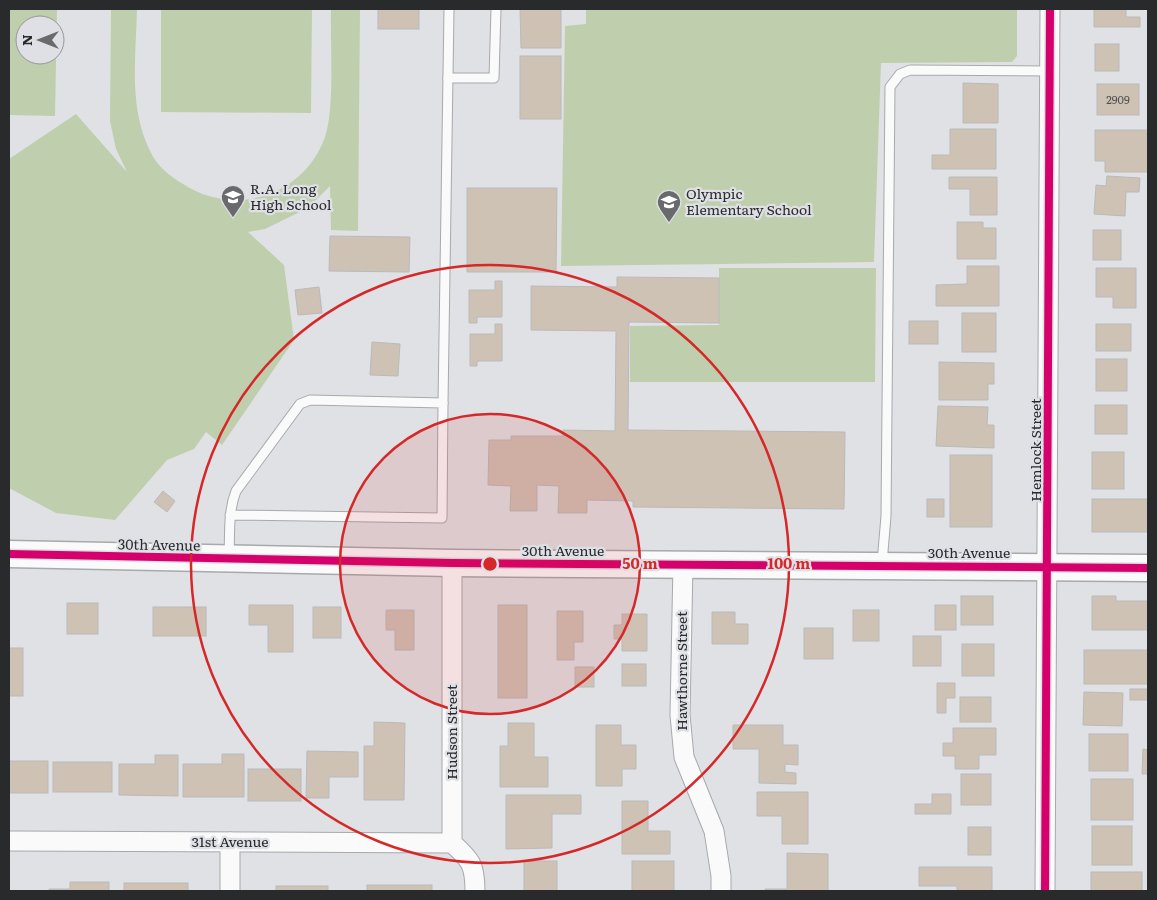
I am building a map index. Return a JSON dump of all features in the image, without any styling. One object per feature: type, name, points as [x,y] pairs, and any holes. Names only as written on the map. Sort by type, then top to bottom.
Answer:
[{"type":"street","name":"Hemlock Street","points":[[1045,891],[1050,9]]},
{"type":"street","name":"30th Avenue","points":[[9,554],[452,563],[1148,568]]},
{"type":"street","name":"Hudson Street","points":[[452,563],[452,843]]},
{"type":"street","name":"Hawthorne Street","points":[[683,564],[680,715],[684,757],[714,831],[721,876],[721,891]]},
{"type":"street","name":"31st Avenue","points":[[9,841],[452,843]]},
{"type":"street","points":[[230,842],[230,891]]},
{"type":"street","points":[[452,843],[470,859],[475,879],[474,891]]},
{"type":"lane","points":[[230,515],[442,518],[449,9]]},
{"type":"lane","points":[[448,78],[494,78],[496,9]]},
{"type":"lane","points":[[882,566],[886,516],[890,86],[900,74],[910,70],[1049,71]]},
{"type":"lane","points":[[229,559],[231,504],[236,491],[300,404],[310,400],[443,403]]},
{"type":"green space","points":[[9,9],[57,9],[57,15],[15,15],[15,65],[56,65],[55,116],[9,115]]},
{"type":"green space","points":[[111,9],[137,9],[136,101],[144,136],[154,158],[174,178],[203,194],[224,199],[245,200],[266,195],[285,187],[301,174],[315,157],[325,137],[330,110],[331,9],[360,9],[358,231],[331,230],[330,186],[308,208],[265,229],[248,232],[284,265],[294,340],[222,445],[206,432],[194,449],[167,460],[115,520],[56,513],[9,488],[9,159],[76,114],[127,172],[116,149],[110,121]]},
{"type":"green space","points":[[161,9],[312,9],[311,113],[161,112]]},
{"type":"green space","points":[[586,9],[1017,9],[1017,56],[1012,62],[881,63],[874,262],[561,266],[565,26],[586,24]]},
{"type":"green space","points":[[719,268],[876,268],[875,382],[630,382],[630,326],[719,325]]},
{"type":"building","points":[[378,9],[419,9],[419,29],[378,29]]},
{"type":"building","points":[[520,9],[561,9],[561,48],[521,48]]},
{"type":"building","points":[[1094,9],[1126,9],[1126,17],[1140,17],[1140,27],[1094,27]]},
{"type":"building","points":[[1095,44],[1119,44],[1119,71],[1095,71]]},
{"type":"building","points":[[520,56],[561,56],[561,119],[520,119]]},
{"type":"building","points":[[963,83],[998,84],[998,123],[963,123]]},
{"type":"building","points":[[1097,84],[1139,84],[1139,115],[1097,115]]},
{"type":"building","points":[[950,129],[996,129],[996,169],[932,169],[932,155],[950,155]]},
{"type":"building","points":[[1095,130],[1148,130],[1148,172],[1105,172],[1105,161],[1095,161]]},
{"type":"building","points":[[1107,176],[1140,178],[1139,192],[1126,192],[1125,216],[1094,214],[1096,185],[1106,186]]},
{"type":"building","points":[[949,177],[997,177],[997,215],[970,215],[970,189],[949,189]]},
{"type":"building","points":[[467,188],[557,188],[556,272],[467,272]]},
{"type":"building","points":[[957,222],[983,222],[983,228],[996,228],[996,259],[957,259]]},
{"type":"building","points":[[1093,230],[1121,230],[1121,260],[1093,260]]},
{"type":"building","points":[[330,236],[410,237],[409,272],[329,271]]},
{"type":"building","points":[[967,266],[999,266],[999,306],[936,306],[936,285],[967,284]]},
{"type":"building","points":[[1096,268],[1136,268],[1136,308],[1113,308],[1113,297],[1096,297]]},
{"type":"building","points":[[617,277],[719,278],[719,323],[629,322],[628,430],[845,432],[844,509],[633,507],[633,501],[587,500],[587,513],[558,513],[559,486],[537,485],[537,511],[510,511],[511,486],[488,485],[489,440],[511,440],[511,436],[563,436],[563,430],[615,431],[616,331],[531,330],[531,286],[617,287]]},
{"type":"building","points":[[495,281],[502,281],[502,317],[477,317],[477,323],[469,323],[469,290],[495,290]]},
{"type":"building","points":[[319,287],[322,313],[298,315],[295,290]]},
{"type":"building","points":[[962,313],[996,313],[996,352],[962,352]]},
{"type":"building","points":[[909,321],[938,321],[938,344],[909,344]]},
{"type":"building","points":[[495,324],[502,324],[502,361],[477,361],[477,366],[470,366],[470,334],[495,334]]},
{"type":"building","points":[[1096,324],[1131,324],[1131,351],[1096,351]]},
{"type":"building","points":[[372,342],[400,344],[398,376],[370,375]]},
{"type":"building","points":[[1096,359],[1127,359],[1127,391],[1096,391]]},
{"type":"building","points":[[939,362],[994,363],[994,384],[988,384],[988,400],[939,400]]},
{"type":"building","points":[[1095,405],[1127,405],[1127,434],[1095,434]]},
{"type":"building","points":[[938,406],[988,407],[987,425],[994,425],[994,448],[936,446]]},
{"type":"building","points":[[1092,452],[1124,452],[1124,489],[1092,489]]},
{"type":"building","points":[[950,455],[992,455],[992,527],[950,527]]},
{"type":"building","points":[[163,491],[175,501],[167,512],[154,502]]},
{"type":"building","points":[[927,499],[944,499],[944,517],[927,517]]},
{"type":"building","points":[[1092,499],[1148,499],[1148,532],[1092,532]]},
{"type":"building","points":[[961,596],[993,596],[993,625],[961,625]]},
{"type":"building","points":[[1092,596],[1116,596],[1116,601],[1148,601],[1148,630],[1092,630]]},
{"type":"building","points":[[67,603],[98,603],[98,634],[67,634]]},
{"type":"building","points":[[249,605],[293,605],[293,652],[268,652],[268,625],[249,625]]},
{"type":"building","points":[[498,605],[527,605],[527,698],[498,698]]},
{"type":"building","points":[[935,605],[956,605],[956,630],[935,630]]},
{"type":"building","points":[[153,607],[206,607],[206,636],[153,636]]},
{"type":"building","points":[[313,607],[341,607],[341,638],[313,638]]},
{"type":"building","points":[[386,610],[414,610],[414,650],[395,650],[395,630],[386,630]]},
{"type":"building","points":[[853,610],[879,610],[879,641],[853,641]]},
{"type":"building","points":[[557,611],[583,611],[583,642],[574,642],[574,660],[557,660]]},
{"type":"building","points":[[712,612],[735,612],[735,624],[748,624],[748,644],[712,644]]},
{"type":"building","points":[[622,614],[647,614],[647,651],[622,651],[622,639],[614,639],[614,625],[622,625]]},
{"type":"building","points":[[804,628],[833,628],[833,659],[804,659]]},
{"type":"building","points":[[913,636],[941,636],[941,666],[913,666]]},
{"type":"building","points":[[962,644],[994,644],[994,676],[962,676]]},
{"type":"building","points":[[9,648],[23,648],[23,696],[9,696]]},
{"type":"building","points":[[1084,650],[1148,650],[1148,684],[1084,684]]},
{"type":"building","points":[[622,664],[646,664],[646,686],[622,686]]},
{"type":"building","points":[[575,667],[594,667],[594,687],[575,687]]},
{"type":"building","points":[[937,683],[955,683],[955,698],[946,698],[946,713],[937,713]]},
{"type":"building","points":[[1130,689],[1148,689],[1148,700],[1130,700]]},
{"type":"building","points":[[1084,692],[1123,693],[1122,726],[1083,725]]},
{"type":"building","points":[[960,697],[991,697],[991,722],[960,722]]},
{"type":"building","points":[[374,722],[405,723],[404,800],[364,800],[364,746],[374,746]]},
{"type":"building","points":[[508,723],[534,723],[534,757],[548,757],[548,787],[500,787],[500,746],[508,746]]},
{"type":"building","points":[[596,725],[621,725],[621,745],[636,745],[636,769],[622,769],[622,786],[596,786]]},
{"type":"building","points":[[733,725],[783,725],[783,745],[798,745],[798,765],[785,764],[785,772],[796,773],[796,784],[759,783],[759,749],[733,749]]},
{"type":"building","points":[[953,728],[996,728],[996,755],[979,755],[979,769],[955,769],[955,756],[943,756],[943,743],[953,743]]},
{"type":"building","points":[[1089,734],[1128,734],[1128,771],[1089,771]]},
{"type":"building","points":[[1143,749],[1148,750],[1148,774],[1142,774]]},
{"type":"building","points":[[307,751],[358,752],[358,777],[329,777],[329,798],[306,798]]},
{"type":"building","points":[[222,754],[244,754],[244,797],[183,797],[183,764],[222,764]]},
{"type":"building","points":[[155,755],[178,755],[178,796],[119,795],[119,764],[155,764]]},
{"type":"building","points":[[9,761],[48,761],[48,793],[9,793]]},
{"type":"building","points":[[53,762],[112,762],[112,792],[53,792]]},
{"type":"building","points":[[248,769],[301,769],[301,801],[248,801]]},
{"type":"building","points":[[961,774],[991,774],[991,805],[961,805]]},
{"type":"building","points":[[1091,779],[1133,779],[1133,820],[1091,820]]},
{"type":"building","points":[[757,792],[808,792],[808,844],[782,844],[782,816],[757,816]]},
{"type":"building","points":[[932,794],[951,794],[951,814],[915,814],[915,804],[932,804]]},
{"type":"building","points":[[506,795],[581,795],[581,814],[552,814],[552,848],[506,849]]},
{"type":"building","points":[[622,801],[648,801],[648,831],[670,831],[670,854],[622,854]]},
{"type":"building","points":[[1092,826],[1132,826],[1132,865],[1092,865]]},
{"type":"building","points":[[968,827],[991,827],[991,855],[968,855]]},
{"type":"building","points":[[787,853],[828,854],[828,891],[765,891],[765,889],[787,889]]},
{"type":"building","points":[[524,861],[557,861],[557,891],[524,891]]},
{"type":"building","points":[[632,861],[674,861],[674,891],[632,891]]},
{"type":"building","points":[[919,867],[992,867],[992,891],[957,891],[957,886],[919,886]]},
{"type":"building","points":[[1091,872],[1142,872],[1142,891],[1091,891]]},
{"type":"building","points":[[70,882],[109,882],[109,891],[49,891],[49,889],[70,889]]},
{"type":"building","points":[[124,883],[188,883],[188,891],[124,891]]},
{"type":"building","points":[[367,885],[432,885],[432,891],[367,891]]},
{"type":"building","points":[[276,886],[328,886],[328,891],[276,891]]},
{"type":"cycle path","points":[[1045,891],[1050,9]]},
{"type":"cycle path","points":[[9,554],[452,563],[1148,568]]},
{"type":"place","name":"R.A. Long High School","points":[[233,218]]},
{"type":"place","name":"Olympic Elementary School","points":[[669,223]]}]
